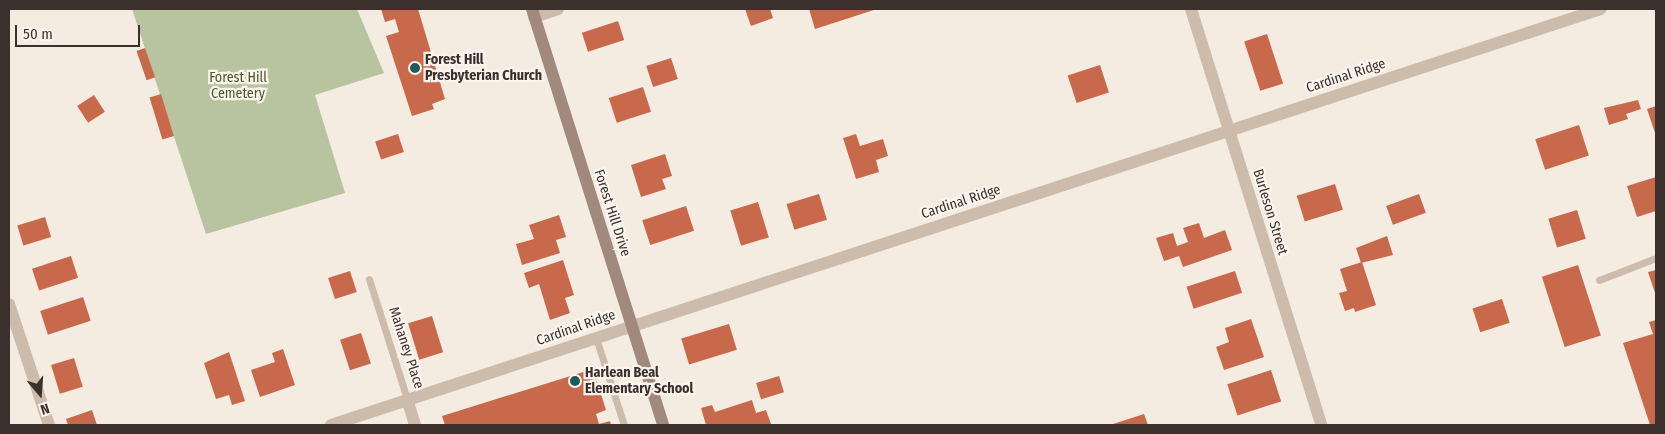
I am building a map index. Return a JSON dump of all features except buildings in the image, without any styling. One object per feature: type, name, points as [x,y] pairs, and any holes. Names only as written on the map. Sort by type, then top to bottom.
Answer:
[{"type":"street","points":[[533,13],[558,9]]},
{"type":"street","name":"Burleson Street","points":[[1191,9],[1320,425]]},
{"type":"street","name":"Cardinal Ridge","points":[[331,425],[408,402],[632,325],[1601,9]]},
{"type":"street","name":"Forest Hill Drive","points":[[533,13],[663,425]]},
{"type":"street","points":[[9,304],[49,425]]},
{"type":"street","name":"Mahaney Place","points":[[408,402],[415,425]]},
{"type":"lane","points":[[1599,280],[1656,258]]},
{"type":"lane","name":"Mahaney Place","points":[[369,279],[408,402]]},
{"type":"lane","points":[[596,338],[624,425]]},
{"type":"green space","name":"Forest Hill Cemetery","points":[[132,9],[357,9],[384,73],[315,95],[345,193],[206,234]]},
{"type":"place","name":"Forest Hill Presbyterian Church","points":[[415,68]]},
{"type":"place","name":"Harlean Beal Elementary School","points":[[575,381]]}]
